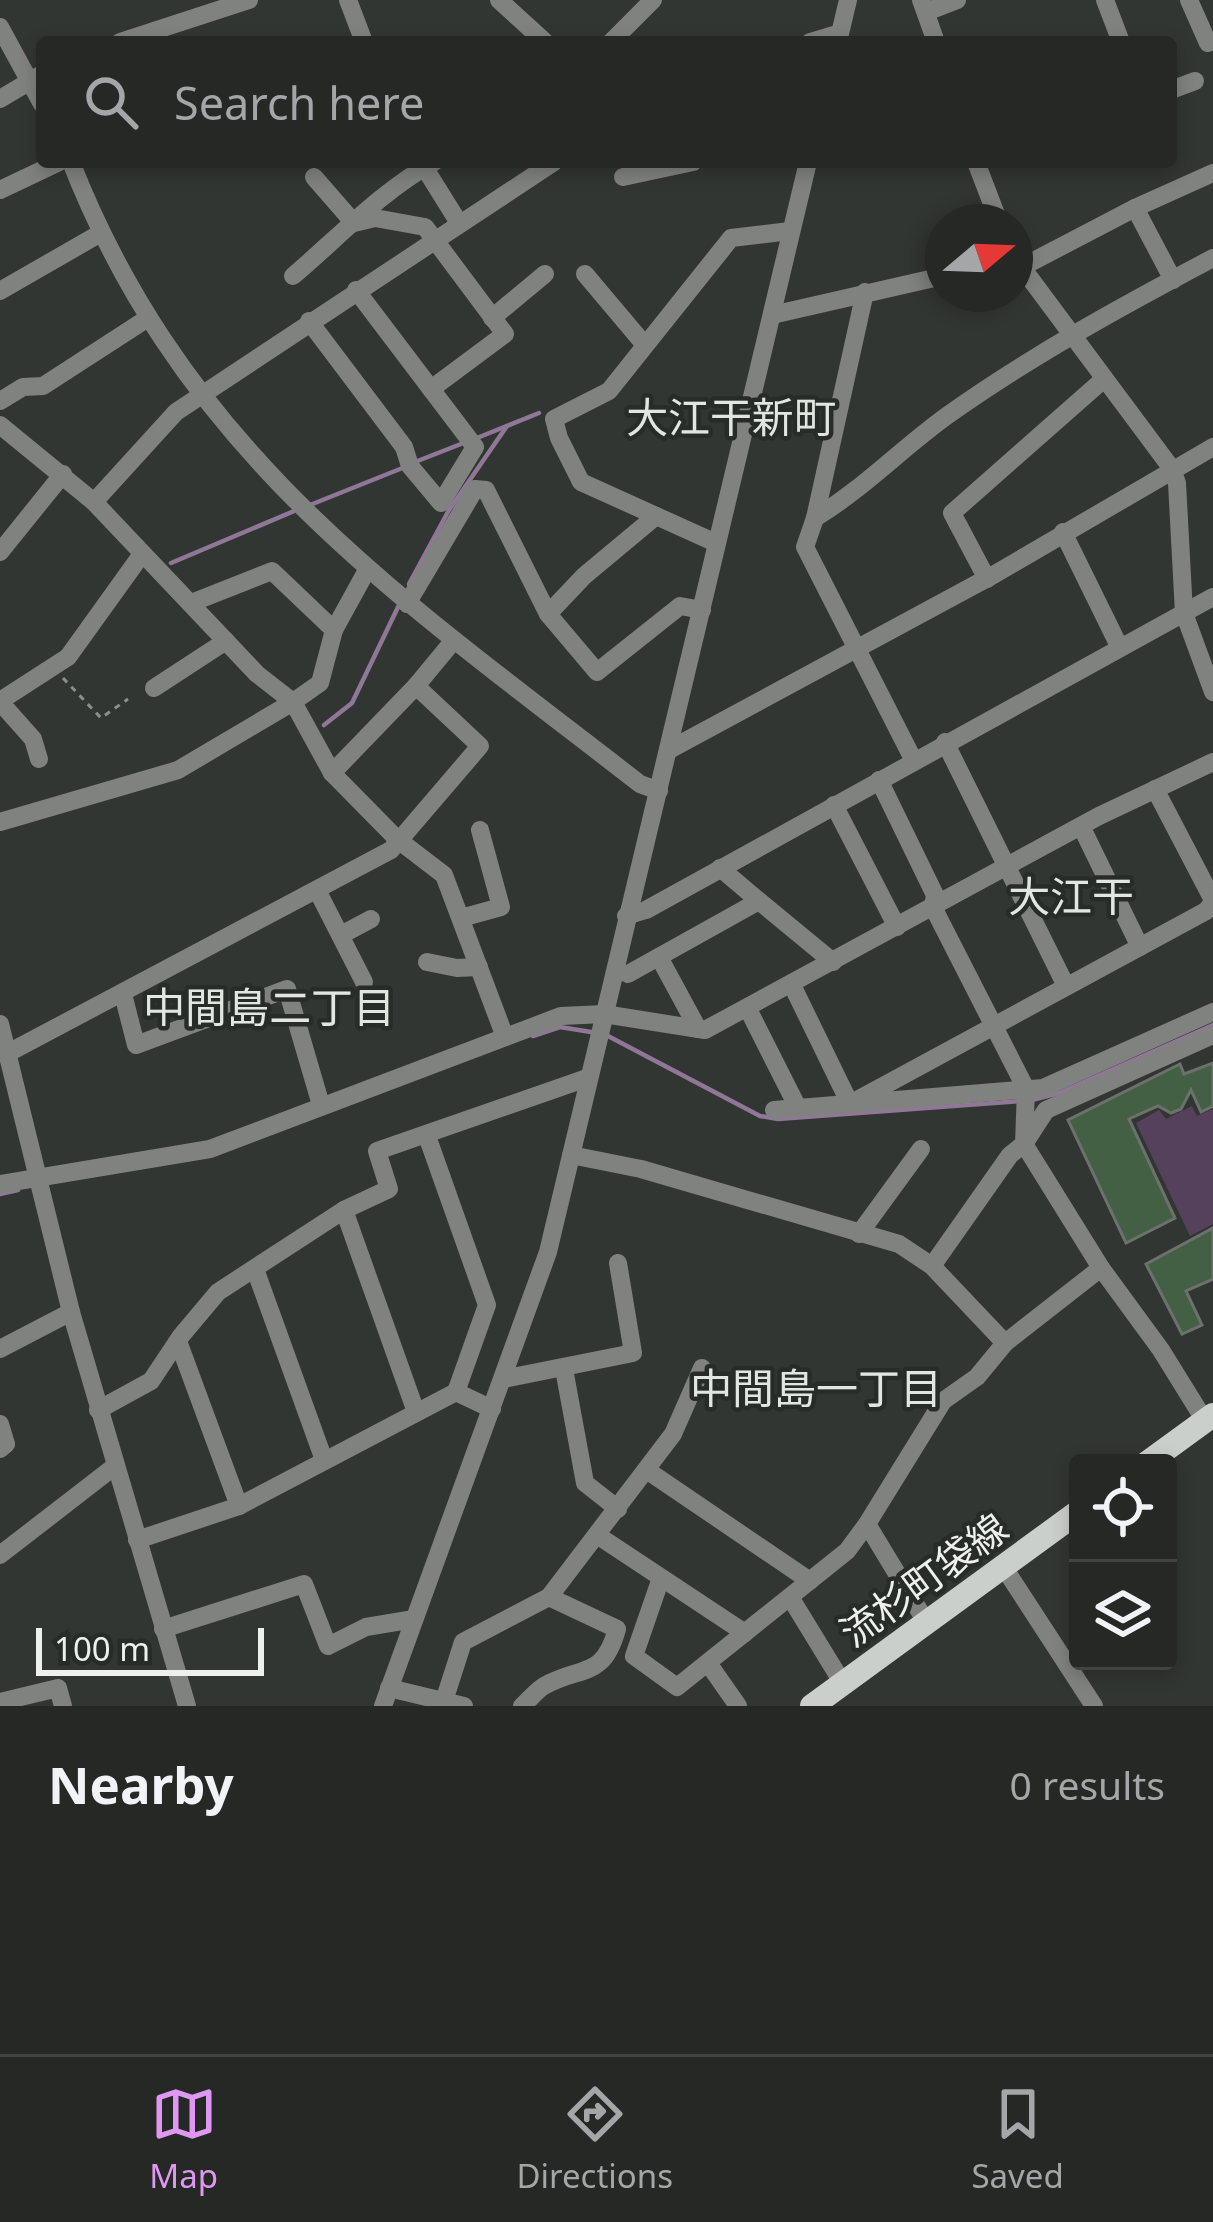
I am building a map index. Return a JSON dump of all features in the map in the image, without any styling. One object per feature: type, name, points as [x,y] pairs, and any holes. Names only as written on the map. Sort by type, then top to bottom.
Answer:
[{"type":"main road","points":[[1159,1454],[1209,1418]]},
{"type":"main road","name":"流杉町袋線","points":[[812,1706],[1069,1518]]},
{"type":"street","points":[[139,36],[249,0]]},
{"type":"street","points":[[348,0],[362,36]]},
{"type":"street","points":[[499,0],[538,36]]},
{"type":"street","points":[[839,36],[848,0]]},
{"type":"street","points":[[934,36],[923,6],[957,0]]},
{"type":"street","points":[[1105,0],[1119,36]]},
{"type":"street","points":[[617,36],[651,1]]},
{"type":"street","points":[[1195,2],[1208,43]]},
{"type":"street","points":[[0,27],[36,76],[0,99]]},
{"type":"street","points":[[1177,88],[1196,81]]},
{"type":"street","points":[[0,190],[46,168]]},
{"type":"street","points":[[73,168],[100,234],[148,318],[200,394],[292,501],[407,604],[640,784],[659,790]]},
{"type":"street","points":[[292,276],[421,168]]},
{"type":"street","points":[[428,168],[459,224]]},
{"type":"street","points":[[94,502],[176,412],[200,394],[545,168]]},
{"type":"street","points":[[623,177],[665,168]]},
{"type":"street","points":[[701,1368],[673,1434],[549,1598],[463,1642],[454,1704],[386,1697],[548,1252],[806,168]]},
{"type":"street","points":[[978,168],[992,204]]},
{"type":"street","points":[[1033,255],[1213,173]]},
{"type":"street","points":[[314,177],[354,223]]},
{"type":"street","points":[[1135,208],[1173,280]]},
{"type":"street","points":[[354,223],[395,220],[425,226],[505,334],[430,389]]},
{"type":"street","points":[[716,543],[581,482],[554,419],[609,391],[731,238],[790,231]]},
{"type":"street","points":[[0,291],[100,234]]},
{"type":"street","points":[[815,518],[843,501],[943,418],[1072,337],[1213,258]]},
{"type":"street","points":[[492,318],[545,274]]},
{"type":"street","points":[[585,274],[644,344]]},
{"type":"street","points":[[772,315],[925,280]]},
{"type":"street","points":[[1033,284],[1172,469],[1177,483],[1184,614],[1213,692]]},
{"type":"street","points":[[310,321],[404,447],[410,466],[441,502],[476,448],[356,290]]},
{"type":"street","points":[[865,292],[805,548],[914,760]]},
{"type":"street","points":[[0,401],[23,387],[43,386],[148,318]]},
{"type":"street","points":[[987,579],[952,513],[1104,379]]},
{"type":"street","points":[[0,425],[94,502],[257,674],[292,702],[332,773],[397,839],[445,874],[505,1036]]},
{"type":"street","points":[[668,750],[987,579],[1213,447]]},
{"type":"street","points":[[0,552],[63,474]]},
{"type":"street","points":[[407,604],[475,489],[486,490],[548,614],[597,672],[680,607],[702,610]]},
{"type":"street","points":[[548,614],[584,576],[656,516]]},
{"type":"street","points":[[1063,532],[1119,646]]},
{"type":"street","points":[[39,759],[33,739],[0,702],[68,658],[142,554]]},
{"type":"street","points":[[0,822],[178,770],[320,683],[334,630],[367,570]]},
{"type":"street","points":[[191,603],[272,571],[334,630]]},
{"type":"street","points":[[626,916],[646,910],[1213,597]]},
{"type":"street","points":[[332,773],[454,640]]},
{"type":"street","points":[[154,688],[226,641]]},
{"type":"street","points":[[8,1053],[392,850],[480,746],[416,686]]},
{"type":"street","points":[[945,742],[1066,986]]},
{"type":"street","points":[[0,1184],[39,1182],[210,1149],[561,1016],[604,1014],[705,1030],[1081,826],[1213,762]]},
{"type":"street","points":[[879,780],[935,895],[933,907],[1026,1089],[1024,1144],[1101,1268],[1209,1418]]},
{"type":"street","points":[[850,1104],[1206,911],[1213,901],[1155,789]]},
{"type":"street","points":[[834,805],[897,927]]},
{"type":"street","points":[[1081,826],[1140,946]]},
{"type":"street","points":[[461,918],[501,907],[480,830]]},
{"type":"street","points":[[720,868],[833,962]]},
{"type":"street","points":[[317,890],[364,982]]},
{"type":"street","points":[[628,974],[759,901]]},
{"type":"street","points":[[340,935],[371,919]]},
{"type":"street","points":[[659,957],[698,1029]]},
{"type":"street","points":[[427,962],[479,967]]},
{"type":"street","points":[[792,985],[850,1104]]},
{"type":"street","points":[[123,994],[136,1045],[287,989],[322,1106]]},
{"type":"street","points":[[748,1009],[798,1108]]},
{"type":"street","points":[[774,1110],[1043,1088],[1213,1012]]},
{"type":"street","points":[[0,1024],[71,1312],[187,1706]]},
{"type":"street","points":[[932,1266],[1046,1110],[1213,1035]]},
{"type":"street","points":[[98,1410],[151,1381],[218,1292],[344,1210],[388,1189],[376,1151],[586,1078]]},
{"type":"street","points":[[136,1540],[239,1506],[456,1392],[487,1305],[427,1136]]},
{"type":"street","points":[[859,1234],[921,1149]]},
{"type":"street","points":[[571,1155],[640,1169],[899,1244],[932,1266],[1005,1343]]},
{"type":"street","points":[[344,1210],[416,1412]]},
{"type":"street","points":[[503,1378],[564,1370],[633,1353],[618,1263]]},
{"type":"street","points":[[661,1578],[634,1656],[677,1688],[848,1551],[943,1401],[977,1377],[1005,1343],[1101,1268]]},
{"type":"street","points":[[255,1269],[324,1460]]},
{"type":"street","points":[[0,1349],[71,1312]]},
{"type":"street","points":[[178,1341],[239,1506]]},
{"type":"street","points":[[564,1370],[585,1483],[618,1509]]},
{"type":"street","points":[[456,1392],[492,1409]]},
{"type":"street","points":[[0,1424],[7,1444],[0,1449]]},
{"type":"street","points":[[0,1555],[115,1466]]},
{"type":"street","points":[[648,1471],[810,1581]]},
{"type":"street","points":[[867,1524],[925,1620]]},
{"type":"street","points":[[598,1535],[745,1633]]},
{"type":"street","points":[[1003,1566],[1094,1706]]},
{"type":"street","points":[[164,1629],[304,1584],[328,1646],[366,1627],[415,1619]]},
{"type":"street","points":[[790,1597],[842,1682]]},
{"type":"street","points":[[522,1706],[544,1686],[591,1671],[611,1651],[617,1629],[549,1598]]},
{"type":"street","points":[[708,1663],[738,1706]]},
{"type":"street","points":[[0,1702],[58,1688],[63,1706]]},
{"type":"path","points":[[53,668],[100,718],[128,699]]},
{"type":"shaded area","points":[[1192,1106],[1197,1116],[1213,1109],[1213,1224],[1190,1236],[1136,1123],[1159,1110],[1166,1119]]},
{"type":"building","points":[[1213,1063],[1213,1106],[1201,1112],[1191,1090],[1181,1109],[1171,1113],[1158,1106],[1129,1119],[1175,1218],[1126,1243],[1068,1120],[1180,1064],[1184,1074]]},
{"type":"building","points":[[1213,1228],[1213,1279],[1186,1291],[1202,1325],[1182,1334],[1146,1264]]},
{"type":"waterway","points":[[477,438],[539,413]]},
{"type":"waterway","points":[[409,584],[449,510],[507,426]]},
{"type":"waterway","points":[[415,462],[466,442]]},
{"type":"waterway","points":[[310,505],[405,467]]},
{"type":"waterway","points":[[171,563],[299,509]]},
{"type":"waterway","points":[[324,725],[352,703],[399,605]]},
{"type":"waterway","points":[[1032,1100],[1059,1093],[1213,1025]]},
{"type":"waterway","points":[[533,1036],[560,1027],[597,1033]]},
{"type":"waterway","points":[[608,1036],[760,1116],[778,1119],[1020,1101]]},
{"type":"waterway","points":[[0,1194],[18,1190]]},
{"type":"district","name":"大江干新町","points":[[731,416]]},
{"type":"district","name":"大江干","points":[[1071,895]]},
{"type":"district","name":"中間島二丁目","points":[[269,1006]]},
{"type":"district","name":"中間島一丁目","points":[[816,1387]]}]
